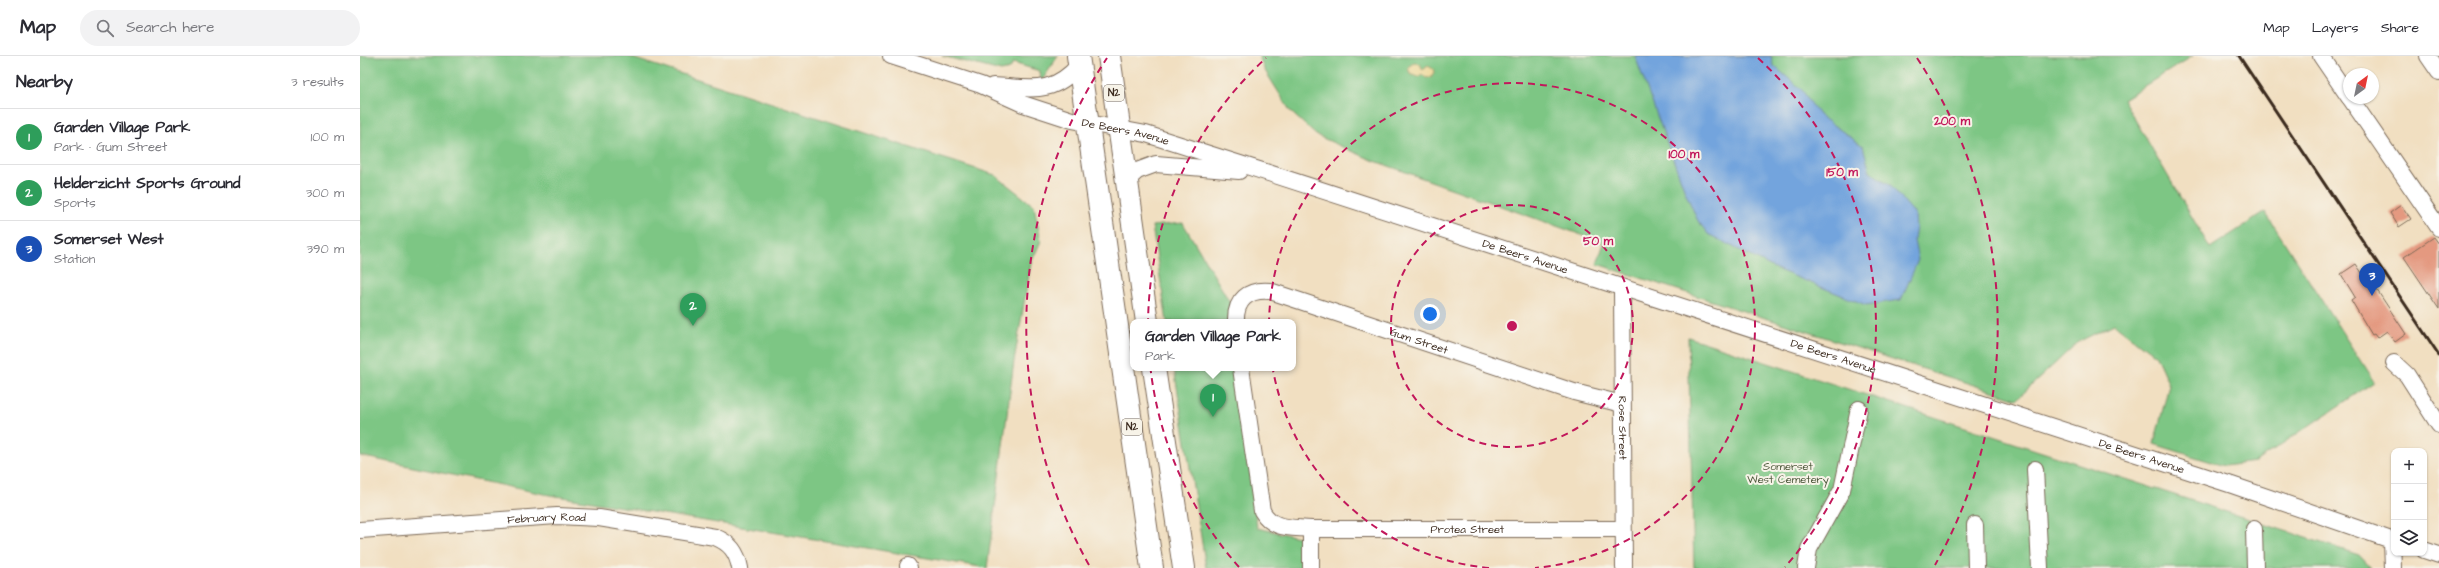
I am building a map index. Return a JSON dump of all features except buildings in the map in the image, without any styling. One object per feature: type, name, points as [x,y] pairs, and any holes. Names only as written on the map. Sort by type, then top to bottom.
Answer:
[{"type":"highway","name":"N2","points":[[1109,56],[1147,319]]},
{"type":"highway","name":"N2","points":[[1078,60],[1152,568]]},
{"type":"highway","points":[[1154,371],[1184,568]]},
{"type":"street","name":"De Beers Avenue","points":[[891,56],[981,85],[1023,104],[1087,123],[1146,134],[1272,174],[2224,482],[2391,540]]},
{"type":"street","points":[[2321,56],[2343,88]]},
{"type":"street","points":[[2428,56],[2439,72]]},
{"type":"street","name":"De Beers Avenue","points":[[981,85],[1041,88],[1052,86],[1067,79],[1078,60]]},
{"type":"street","points":[[2354,104],[2439,228]]},
{"type":"street","name":"De Beers Avenue","points":[[1126,181],[1143,168],[1166,163],[1272,174]]},
{"type":"street","name":"Rose Street","points":[[1622,288],[1624,568]]},
{"type":"street","name":"Gum Street","points":[[1236,319],[1236,311],[1243,297],[1259,290],[1270,291],[1574,392],[1622,404]]},
{"type":"street","points":[[2394,363],[2406,375],[2439,425]]},
{"type":"street","points":[[1241,371],[1262,511],[1267,519],[1276,526],[1311,529],[1311,568]]},
{"type":"street","points":[[1806,568],[1809,549],[1842,490],[1859,409]]},
{"type":"street","points":[[2035,469],[2040,568]]},
{"type":"street","name":"February Road","points":[[360,530],[557,516],[598,518],[715,537],[729,545],[737,556],[740,568]]},
{"type":"street","points":[[1975,525],[1976,568]]},
{"type":"street","name":"Protea Street","points":[[1311,529],[1623,529]]},
{"type":"street","points":[[2254,529],[2255,568]]},
{"type":"street","points":[[2427,551],[2439,555]]},
{"type":"street","points":[[2393,556],[2393,568]]},
{"type":"green space","points":[[360,56],[626,56],[995,175],[1034,206],[1041,241],[1031,263],[1014,361],[987,568],[544,494],[360,456]]},
{"type":"green space","points":[[942,56],[1058,56],[1041,82],[1040,71],[1013,63],[1010,69],[1001,71]]},
{"type":"green space","points":[[1259,56],[2193,56],[2123,99],[2210,248],[2265,212],[2374,382],[2255,462],[2224,466],[2154,444],[2169,385],[2156,356],[2114,324],[2078,342],[2017,399],[1597,264],[1604,243],[1372,160],[1316,135],[1291,112],[1264,69]]},
{"type":"green space","points":[[1183,223],[1232,306],[1234,319],[1167,319],[1152,226]]},
{"type":"green space","name":"Somerset West Cemetery","points":[[1688,337],[2359,555],[2371,568],[1694,568]]},
{"type":"green space","points":[[1174,371],[1239,371],[1257,528],[1303,538],[1302,568],[1206,568]]},
{"type":"sand","points":[[1415,62],[1420,64],[1423,70],[1428,66],[1433,69],[1434,72],[1431,77],[1426,78],[1422,74],[1418,77],[1410,74],[1408,67]]},
{"type":"water","points":[[1635,56],[1771,56],[1773,65],[1802,90],[1819,115],[1863,146],[1870,172],[1889,184],[1915,214],[1916,227],[1914,240],[1918,260],[1901,300],[1866,305],[1776,269],[1708,234],[1698,221],[1686,194]]},
{"type":"railway","points":[[2239,56],[2439,355]]},
{"type":"place","name":"Somerset West","points":[[2372,296]]},
{"type":"place","name":"Helderzicht Sports Ground","points":[[693,326]]},
{"type":"place","name":"Garden Village Park","points":[[1213,417]]}]
